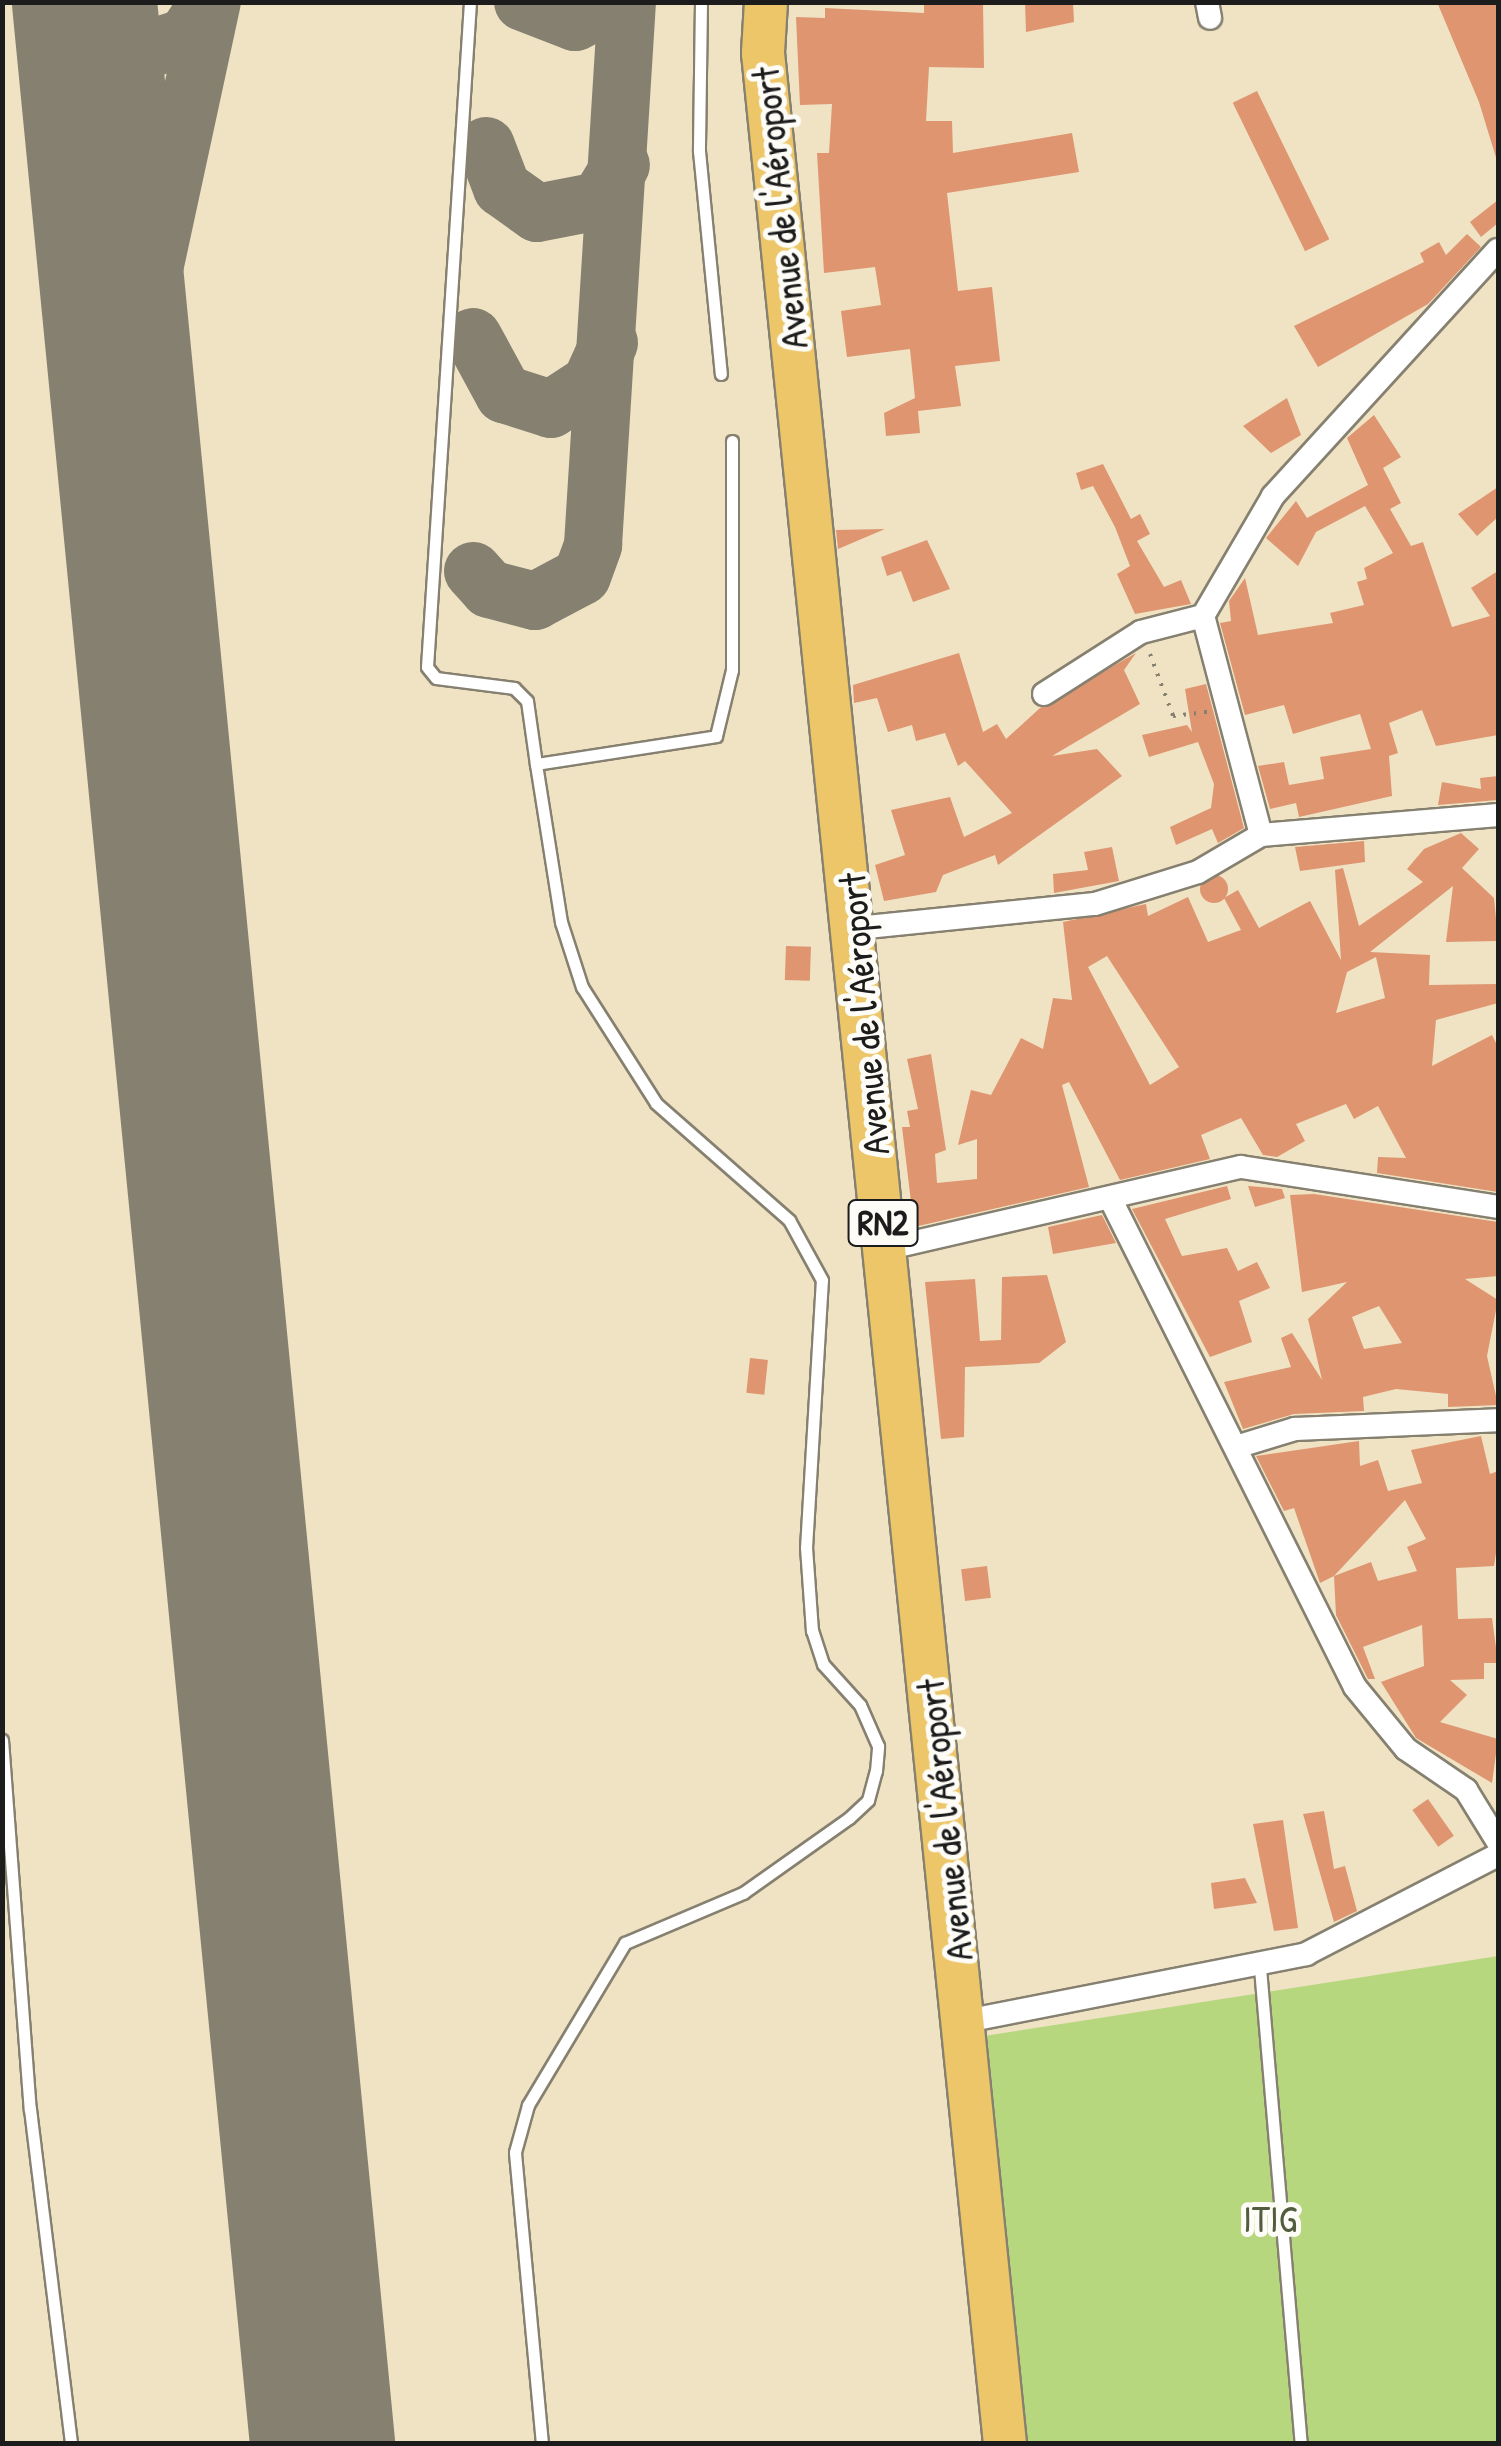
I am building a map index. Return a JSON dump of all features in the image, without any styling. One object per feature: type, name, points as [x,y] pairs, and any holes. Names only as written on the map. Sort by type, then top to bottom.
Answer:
[{"type":"highway","name":"Avenue de l'Aéroport","points":[[766,2],[764,53],[857,928],[885,1249],[966,2021],[1005,2444]]},
{"type":"street","points":[[1261,835],[1222,710],[1203,616],[1273,496],[1498,250]]},
{"type":"street","points":[[1044,694],[1141,632],[1203,616]]},
{"type":"street","points":[[857,928],[1095,904],[1198,872],[1261,835],[1498,815]]},
{"type":"street","points":[[885,1249],[1262,1166],[1498,1208]]},
{"type":"street","points":[[1112,1202],[1354,1687],[1406,1749],[1466,1790],[1498,1842]]},
{"type":"street","points":[[1236,1447],[1295,1430],[1498,1420]]},
{"type":"street","points":[[966,2021],[1260,1968],[1350,1936],[1498,1855]]},
{"type":"lane","points":[[470,2],[427,667],[436,678],[514,688],[527,700],[561,922],[582,986],[656,1103],[788,1220],[822,1280],[806,1548],[812,1631],[878,1746],[868,1800],[848,1818],[742,1892],[625,1943],[528,2105],[515,2152],[542,2444]]},
{"type":"lane","points":[[701,2],[699,150],[721,374]]},
{"type":"lane","points":[[536,764],[716,736],[732,670],[732,441]]},
{"type":"lane","points":[[2,1740],[30,2108],[71,2444]]},
{"type":"lane","points":[[1260,1968],[1300,2444]]},
{"type":"path","points":[[1141,632],[1173,716],[1222,710]]},
{"type":"green space","name":"ITIG","points":[[1498,1956],[1498,2443],[1024,2443],[984,2036]]},
{"type":"building","points":[[924,2],[983,2],[984,68],[929,67],[926,121],[952,121],[953,153],[1072,133],[1079,172],[947,193],[958,291],[992,287],[1000,361],[955,366],[961,406],[918,411],[920,433],[886,436],[884,413],[915,398],[910,349],[847,357],[841,311],[881,305],[875,267],[824,273],[817,153],[829,153],[832,104],[800,105],[796,17],[825,18],[825,8],[924,13]]},
{"type":"building","points":[[1025,2],[1073,2],[1074,22],[1026,32]]},
{"type":"building","points":[[1437,2],[1498,2],[1498,164],[1479,102]]},
{"type":"building","points":[[1257,91],[1329,239],[1305,251],[1233,103]]},
{"type":"building","points":[[1498,200],[1498,223],[1481,237],[1470,222]]},
{"type":"building","points":[[1467,234],[1481,247],[1428,304],[1318,367],[1294,326],[1424,262],[1420,253],[1439,242],[1446,255]]},
{"type":"building","points":[[1287,398],[1301,435],[1271,453],[1243,426]]},
{"type":"building","points":[[1374,415],[1401,457],[1383,468],[1401,503],[1390,509],[1411,546],[1423,542],[1452,627],[1490,616],[1471,588],[1498,571],[1498,735],[1436,746],[1422,710],[1389,723],[1398,753],[1389,756],[1392,796],[1299,817],[1296,803],[1270,809],[1258,766],[1284,762],[1289,785],[1324,779],[1320,757],[1371,749],[1360,714],[1293,734],[1284,705],[1245,715],[1220,623],[1231,621],[1229,601],[1245,578],[1258,635],[1333,623],[1330,613],[1364,605],[1357,582],[1367,579],[1364,568],[1393,553],[1365,506],[1316,532],[1298,566],[1266,538],[1296,501],[1307,518],[1368,485],[1347,438]]},
{"type":"building","points":[[1103,464],[1131,519],[1140,514],[1150,534],[1137,541],[1164,587],[1181,580],[1191,604],[1135,614],[1117,574],[1130,566],[1115,527],[1093,486],[1081,490],[1076,473]]},
{"type":"building","points":[[1498,487],[1498,517],[1477,536],[1458,514]]},
{"type":"building","points":[[885,529],[838,549],[836,530]]},
{"type":"building","points":[[927,540],[950,589],[913,602],[901,571],[887,576],[881,557]]},
{"type":"building","points":[[959,653],[983,732],[997,724],[1006,739],[1040,708],[1136,653],[1124,670],[1140,704],[1052,756],[1097,749],[1122,776],[998,865],[995,855],[943,875],[936,892],[884,901],[875,865],[905,855],[891,810],[950,797],[964,837],[1012,813],[965,761],[958,766],[945,733],[916,741],[912,725],[888,732],[877,698],[854,703],[853,685]]},
{"type":"building","points":[[1206,684],[1244,828],[1218,843],[1212,829],[1176,845],[1170,827],[1211,808],[1214,784],[1198,742],[1149,757],[1142,735],[1187,725],[1192,732],[1185,689]]},
{"type":"building","points":[[1498,776],[1498,800],[1438,805],[1442,782],[1481,789],[1480,778]]},
{"type":"building","points":[[1461,833],[1479,849],[1462,868],[1494,898],[1498,941],[1446,942],[1453,886],[1370,952],[1430,955],[1429,985],[1497,984],[1498,1003],[1436,1020],[1432,1066],[1492,1035],[1498,1047],[1498,1192],[1377,1173],[1378,1157],[1406,1158],[1378,1106],[1354,1119],[1346,1104],[1296,1124],[1305,1141],[1277,1157],[1263,1155],[1241,1118],[1201,1135],[1210,1159],[1120,1180],[1069,1082],[1062,1085],[1089,1187],[914,1227],[902,1127],[910,1127],[907,1111],[918,1109],[907,1059],[931,1054],[946,1150],[935,1154],[937,1183],[977,1179],[977,1139],[958,1145],[971,1090],[991,1095],[1021,1038],[1043,1049],[1053,998],[1072,1000],[1063,922],[1146,904],[1148,916],[1188,897],[1208,942],[1241,930],[1224,898],[1238,890],[1259,928],[1310,901],[1341,960],[1335,870],[1343,868],[1359,926],[1423,882],[1407,869],[1424,849]],"holes":[[[1107,956],[1179,1067],[1150,1085],[1088,967]],[[1376,957],[1385,998],[1336,1013],[1347,972]]]},
{"type":"building","points":[[1364,841],[1365,862],[1300,871],[1295,847]]},
{"type":"building","points":[[1112,847],[1119,881],[1054,893],[1053,874],[1088,870],[1084,852]]},
{"type":"building","points":[[1214,875],[1224,879],[1228,889],[1224,899],[1214,903],[1204,899],[1200,889],[1204,879]]},
{"type":"building","points":[[786,946],[811,947],[810,981],[785,980]]},
{"type":"building","points":[[1227,1186],[1231,1199],[1165,1219],[1182,1256],[1227,1248],[1238,1271],[1257,1262],[1270,1288],[1239,1301],[1252,1342],[1210,1357],[1132,1209]]},
{"type":"building","points":[[1248,1186],[1282,1189],[1285,1198],[1255,1207]]},
{"type":"building","points":[[1314,1194],[1498,1222],[1498,1276],[1465,1279],[1498,1300],[1487,1356],[1498,1405],[1448,1407],[1448,1394],[1396,1389],[1363,1397],[1364,1411],[1294,1414],[1243,1429],[1224,1382],[1291,1367],[1281,1338],[1292,1333],[1322,1380],[1308,1319],[1347,1282],[1302,1292],[1290,1195]],"holes":[[[1379,1306],[1402,1343],[1364,1349],[1352,1317]]]},
{"type":"building","points":[[1102,1215],[1116,1243],[1053,1254],[1048,1227]]},
{"type":"building","points":[[1047,1275],[1066,1342],[1039,1363],[965,1367],[964,1437],[941,1439],[925,1282],[975,1279],[980,1341],[1001,1340],[1002,1277]]},
{"type":"building","points":[[750,1358],[768,1360],[764,1395],[746,1393]]},
{"type":"building","points":[[1481,1436],[1490,1474],[1498,1471],[1494,1566],[1456,1568],[1458,1619],[1492,1618],[1498,1663],[1484,1663],[1484,1679],[1450,1680],[1467,1695],[1440,1722],[1498,1739],[1492,1783],[1416,1738],[1381,1682],[1424,1666],[1422,1625],[1363,1647],[1375,1679],[1368,1679],[1336,1615],[1334,1576],[1320,1583],[1294,1508],[1284,1511],[1256,1456],[1359,1441],[1360,1466],[1378,1460],[1388,1491],[1422,1483],[1411,1450]],"holes":[[[1405,1500],[1426,1539],[1407,1547],[1417,1571],[1378,1581],[1371,1562],[1334,1576]]]},
{"type":"building","points":[[987,1566],[991,1598],[965,1601],[961,1569]]},
{"type":"building","points":[[1428,1799],[1454,1836],[1438,1847],[1412,1810]]},
{"type":"building","points":[[1324,1811],[1334,1869],[1345,1866],[1357,1911],[1334,1922],[1303,1814]]},
{"type":"building","points":[[1283,1820],[1298,1928],[1274,1931],[1253,1824]]},
{"type":"building","points":[[1245,1878],[1257,1903],[1214,1909],[1211,1883]]},
{"type":"taxiway","points":[[85,2],[104,33],[146,50],[186,37],[209,2]]},
{"type":"taxiway","points":[[124,408],[212,2]]},
{"type":"taxiway","points":[[523,2],[575,22],[615,2]]},
{"type":"taxiway","points":[[473,571],[489,589],[535,601],[582,576],[593,545],[627,2]]},
{"type":"taxiway","points":[[486,146],[502,188],[537,213],[599,201],[621,165]]},
{"type":"taxiway","points":[[473,337],[504,394],[551,409],[591,383],[609,343]]},
{"type":"runway","points":[[84,2],[322,2444]]}]
